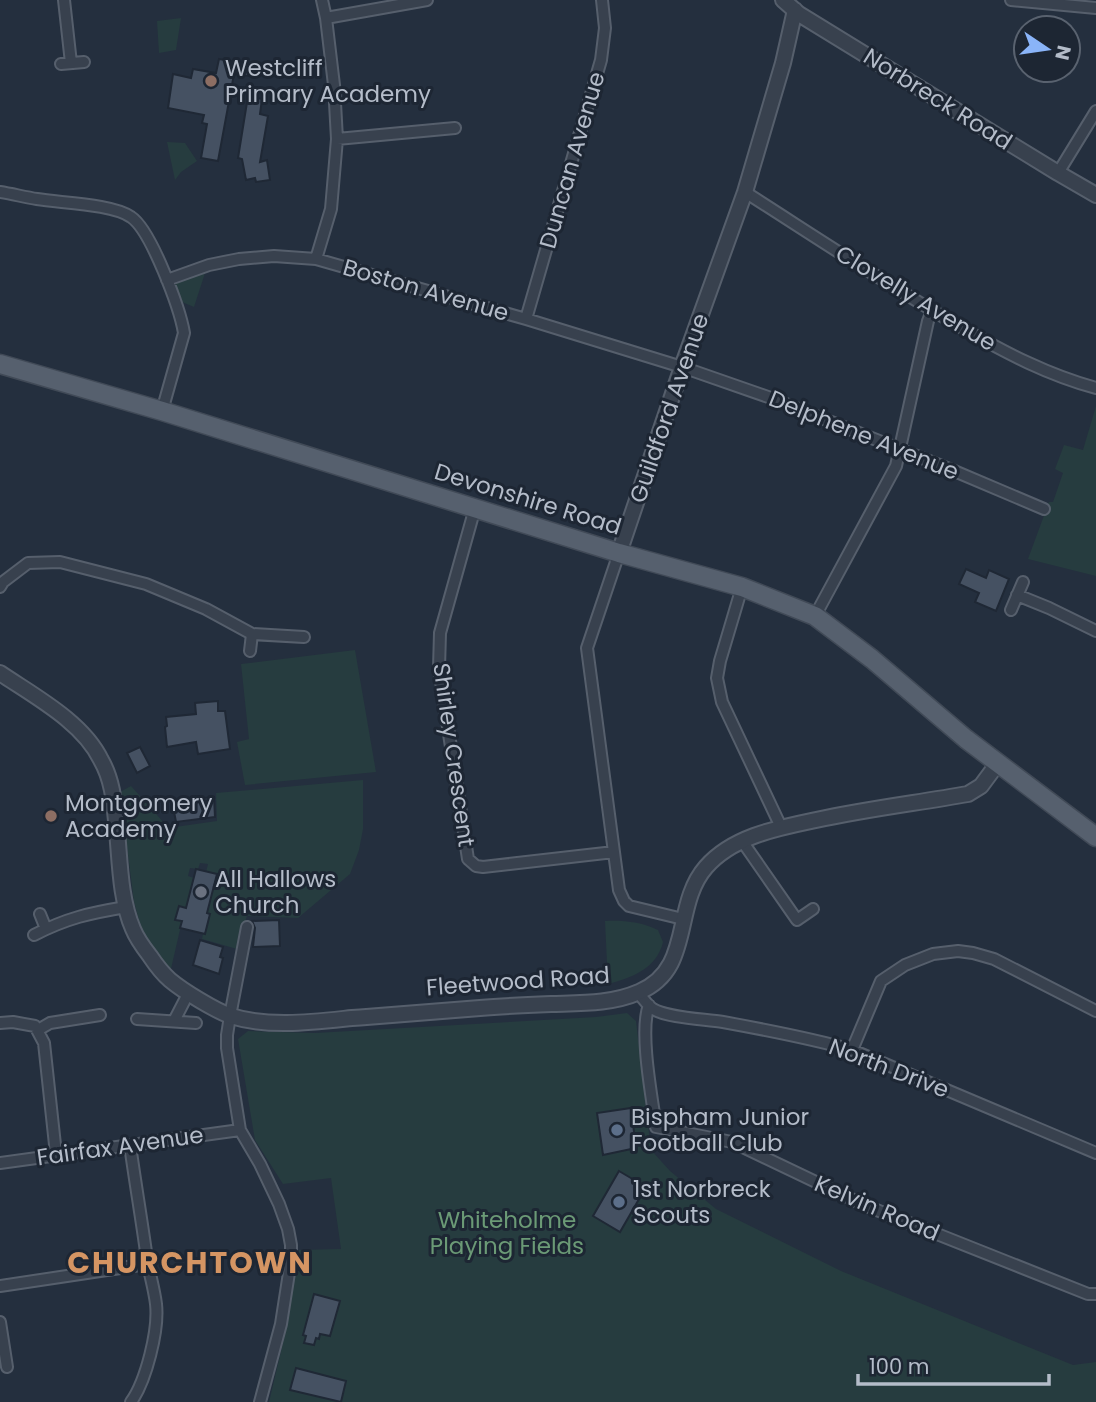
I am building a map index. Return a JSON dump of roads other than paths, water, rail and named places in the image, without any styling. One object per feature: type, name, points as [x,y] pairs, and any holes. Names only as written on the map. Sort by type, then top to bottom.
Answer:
[{"type":"main road","name":"Devonshire Road","points":[[0,364],[162,411],[620,553],[742,587],[815,616],[872,659],[998,763]]},
{"type":"main road","points":[[998,763],[1096,837]]},
{"type":"street","points":[[64,0],[66,63],[84,62]]},
{"type":"street","points":[[316,259],[331,209],[337,139],[334,85],[322,0]]},
{"type":"street","points":[[326,18],[427,0]]},
{"type":"street","name":"Duncan Avenue","points":[[526,319],[601,60],[605,28],[602,0]]},
{"type":"street","points":[[1011,0],[1096,8]]},
{"type":"street","name":"Guildford Avenue","points":[[683,919],[629,906],[619,890],[587,648],[682,367],[745,192],[783,63],[787,4]]},
{"type":"street","name":"Norbreck Road","points":[[787,4],[1096,195]]},
{"type":"street","points":[[1058,173],[1096,111]]},
{"type":"street","points":[[337,139],[456,128]]},
{"type":"street","points":[[0,192],[117,210],[134,218],[147,237],[167,280],[183,324],[184,333],[162,411]]},
{"type":"street","name":"Clovelly Avenue","points":[[745,192],[932,311],[1044,371],[1096,387]]},
{"type":"street","name":"Boston Avenue","points":[[167,280],[209,265],[239,259],[274,256],[316,259],[682,367]]},
{"type":"street","points":[[815,616],[896,466],[932,311]]},
{"type":"street","name":"Delphene Avenue","points":[[682,367],[771,398],[1044,509]]},
{"type":"street","name":"Shirley Crescent","points":[[475,508],[440,633],[439,668],[468,859],[476,866],[483,867],[614,852]]},
{"type":"street","points":[[0,587],[28,563],[60,562],[146,584],[206,609],[252,634],[304,637]]},
{"type":"street","points":[[1011,610],[1023,582]]},
{"type":"street","points":[[742,587],[720,661],[718,678],[722,702],[781,827]]},
{"type":"street","points":[[1017,595],[1096,631]]},
{"type":"street","points":[[250,651],[252,634]]},
{"type":"street","points":[[0,673],[65,718],[86,738],[101,758],[113,788],[126,907],[137,939],[172,982],[230,1016]]},
{"type":"street","name":"Fleetwood Road","points":[[230,1016],[282,1022],[333,1020],[612,1001],[638,993],[658,979],[674,961],[692,888],[699,876],[718,856],[742,841],[781,827],[968,794],[981,786],[998,763]]},
{"type":"street","points":[[742,841],[797,920]]},
{"type":"street","points":[[34,935],[84,914],[126,907]]},
{"type":"street","points":[[787,929],[813,909]]},
{"type":"street","points":[[40,914],[46,929]]},
{"type":"street","points":[[247,927],[230,1016],[227,1048],[240,1130],[279,1204],[291,1245],[281,1324],[260,1402]]},
{"type":"street","points":[[852,1050],[881,981],[905,965],[933,954],[958,951],[994,959],[1096,1011]]},
{"type":"street","points":[[174,1021],[189,992]]},
{"type":"street","name":"North Drive","points":[[638,993],[654,1009],[666,1013],[822,1041],[852,1050],[1096,1153]]},
{"type":"street","name":"Kelvin Road","points":[[649,1005],[645,1014],[645,1031],[656,1128],[733,1142],[864,1205],[1088,1294],[1096,1294]]},
{"type":"street","points":[[37,1030],[50,1023],[95,1012]]},
{"type":"street","points":[[136,1019],[197,1023]]},
{"type":"street","points":[[0,1023],[13,1022],[35,1026],[44,1043],[56,1154]]},
{"type":"street","name":"Fairfax Avenue","points":[[0,1163],[240,1130]]},
{"type":"street","points":[[130,1145],[156,1306],[149,1361],[136,1396],[131,1402]]},
{"type":"street","points":[[0,1286],[148,1264]]},
{"type":"street","points":[[0,1322],[7,1367]]},
{"type":"place","name":"Westcliff Primary Academy","points":[[211,81]]},
{"type":"place","name":"Montgomery Academy","points":[[51,816]]},
{"type":"place","name":"All Hallows Church","points":[[201,892]]},
{"type":"place","name":"Bispham Junior Football Club","points":[[617,1130]]},
{"type":"place","name":"1st Norbreck Scouts","points":[[619,1202]]},
{"type":"district","name":"CHURCHTOWN","points":[[190,1263]]},
{"type":"park label","name":"Whiteholme Playing Fields","points":[[507,1233]]}]
